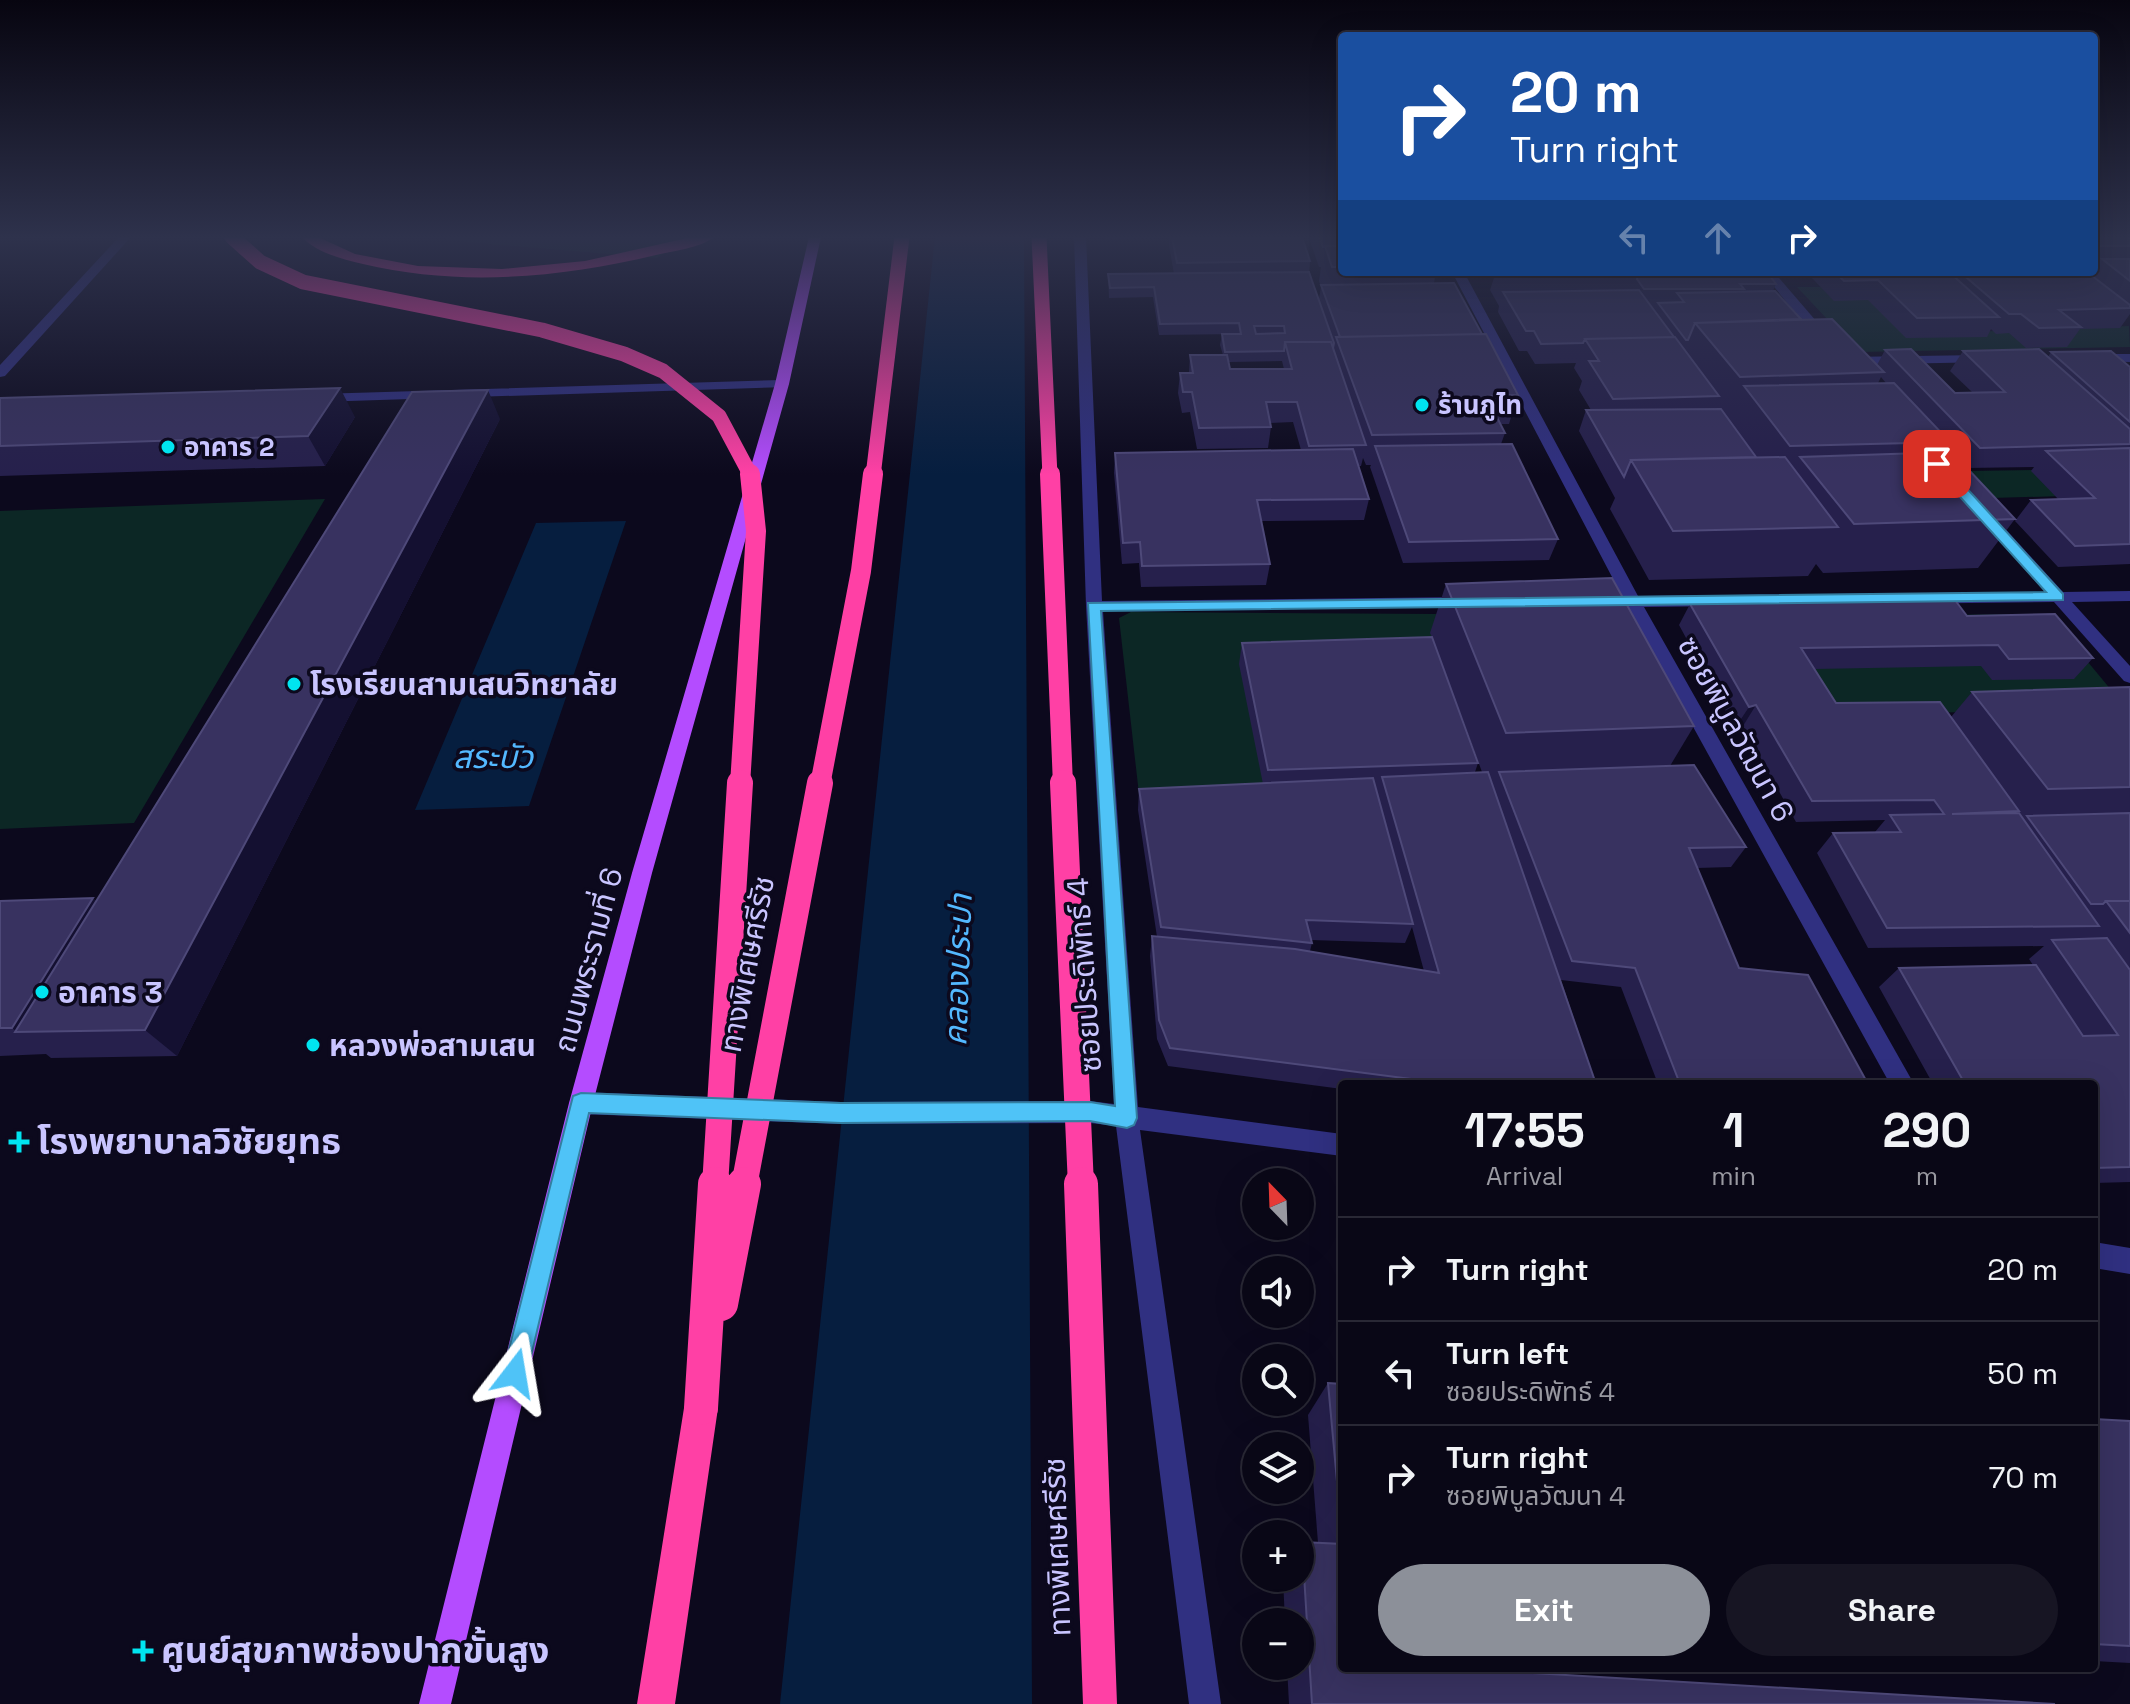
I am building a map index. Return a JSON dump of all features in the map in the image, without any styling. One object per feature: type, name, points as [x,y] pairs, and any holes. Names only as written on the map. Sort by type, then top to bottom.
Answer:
[{"type":"highway","points":[[475,317],[542,330],[624,354],[663,371],[719,416],[750,470],[756,531],[701,1408]]},
{"type":"highway","name":"ทางพิเศษศรีรัช","points":[[656,1704],[701,1408],[861,571],[892,317]]},
{"type":"highway","name":"ทางพิเศษศรีรัช","points":[[1043,317],[1087,1313],[1100,1704]]},
{"type":"main road","name":"ถนนพระรามที่ 6","points":[[435,1704],[581,1103],[642,873],[782,384],[797,317]]},
{"type":"street","points":[[0,373],[52,317]]},
{"type":"street","name":"ซอยประดิพัทธ์ 4","points":[[1083,317],[1094,606],[1127,1118],[1205,1704]]},
{"type":"street","name":"ซอยพิบูลวัฒนา 6","points":[[1482,317],[1633,602],[1900,1080]]},
{"type":"street","points":[[1805,317],[1846,366],[1994,359]]},
{"type":"street","points":[[2085,358],[2130,358]]},
{"type":"street","points":[[300,399],[782,384]]},
{"type":"street","points":[[1979,509],[2130,677]]},
{"type":"street","points":[[1572,602],[2130,596]]},
{"type":"street","points":[[1094,606],[1481,602]]},
{"type":"street","points":[[581,1103],[841,1113],[1090,1112],[1338,1144]]},
{"type":"street","points":[[2098,1256],[2130,1261]]},
{"type":"green space","points":[[1825,317],[1901,317],[1917,334],[2129,326],[2130,347],[1858,352]]},
{"type":"green space","points":[[2038,470],[2064,496],[1991,498],[1967,471]]},
{"type":"green space","points":[[325,499],[134,823],[0,829],[0,511]]},
{"type":"green space","points":[[1131,612],[1436,614],[1452,665],[1275,801],[1140,803],[1119,618]]},
{"type":"green space","points":[[2040,614],[2053,620],[2127,709],[1917,713],[1846,724],[1810,669],[1923,615]]},
{"type":"water","name":"คลองประปา","points":[[927,317],[1024,317],[1032,1704],[780,1704]]},
{"type":"water","name":"สระบัว","points":[[626,521],[529,806],[415,810],[536,523]]},
{"type":"building","points":[[1159,317],[1325,317],[1334,343],[1333,348],[1331,342],[1285,342],[1284,351],[1225,352],[1222,334],[1241,334],[1239,323],[1160,324]],"holes":[[[1254,326],[1284,326],[1285,333],[1256,334]]]},
{"type":"building","points":[[1333,317],[1472,317],[1482,334],[1340,337]]},
{"type":"building","points":[[1517,317],[1659,317],[1674,337],[1585,339],[1583,343],[1541,344],[1534,331],[1526,331]]},
{"type":"building","points":[[1668,317],[1799,317],[1801,319],[1695,323],[1686,340]]},
{"type":"building","points":[[1915,317],[1999,317],[1917,318]]},
{"type":"building","points":[[2024,317],[2067,317],[2081,327],[2039,328]]},
{"type":"building","points":[[1832,319],[1884,372],[1740,377],[1695,323]]},
{"type":"building","name":"ร้านภูไท","points":[[1486,334],[1518,395],[1486,396],[1505,433],[1372,435],[1336,337]]},
{"type":"building","points":[[1675,337],[1719,396],[1613,399],[1589,361],[1599,361],[1585,339]]},
{"type":"building","points":[[1285,342],[1331,342],[1366,445],[1309,446],[1297,402],[1266,402],[1271,427],[1199,428],[1192,392],[1183,392],[1180,373],[1193,373],[1190,355],[1227,355],[1230,369],[1292,369]]},
{"type":"building","points":[[1911,349],[1955,393],[2005,392],[1963,351],[2039,349],[2130,429],[2130,444],[1980,448],[1885,350]]},
{"type":"building","points":[[2111,351],[2130,367],[2130,422],[2051,352]]},
{"type":"building","points":[[1894,383],[1950,442],[1790,446],[1744,386]]},
{"type":"building","points":[[340,388],[308,436],[0,446],[0,398]]},
{"type":"building","points":[[488,390],[145,1030],[15,1032],[412,392]]},
{"type":"building","points":[[1721,409],[1756,457],[1631,460],[1624,477],[1586,410]]},
{"type":"building","points":[[1512,444],[1558,539],[1409,542],[1375,446]]},
{"type":"building","points":[[2130,448],[2130,544],[2075,546],[2031,500],[2095,498],[2046,451]]},
{"type":"building","points":[[1353,449],[1369,499],[1257,500],[1270,564],[1142,566],[1140,542],[1123,543],[1115,453]]},
{"type":"building","points":[[1952,452],[2015,519],[1854,524],[1800,457]]},
{"type":"building","points":[[1785,457],[1838,527],[1673,531],[1631,460]]},
{"type":"building","points":[[1612,578],[1694,726],[1506,733],[1446,584]]},
{"type":"building","points":[[1955,600],[1967,616],[2055,614],[2093,658],[2009,659],[1998,645],[1801,648],[1836,703],[1940,702],[2019,811],[1952,814],[2019,813],[2099,926],[1887,928],[1833,833],[1901,832],[1890,815],[1944,814],[1934,800],[1812,801],[1756,705],[1749,707],[1690,604]]},
{"type":"building","points":[[1432,637],[1478,763],[1268,770],[1242,643]]},
{"type":"building","points":[[2130,687],[2130,787],[2048,789],[1972,692]]},
{"type":"building","points":[[1694,765],[1746,847],[1689,848],[1739,968],[1808,975],[1866,1080],[1678,1080],[1635,968],[1572,961],[1499,772]]},
{"type":"building","points":[[1488,772],[1595,1080],[1419,1080],[1170,1048],[1159,1020],[1152,936],[1295,949],[1439,973],[1382,777]]},
{"type":"building","points":[[1373,778],[1413,924],[1306,920],[1312,943],[1161,927],[1139,789]]},
{"type":"building","points":[[2130,813],[2130,901],[2106,901],[2103,904],[2091,904],[2027,816]]},
{"type":"building","points":[[93,898],[12,1028],[0,1028],[0,901]]},
{"type":"building","points":[[2106,901],[2130,901],[2130,933]]},
{"type":"building","points":[[2107,938],[2130,970],[2130,1167],[2098,1168],[2098,1080],[1963,1080],[1899,968],[2036,965],[2083,1036],[2118,1035],[2052,940]]},
{"type":"building","points":[[1328,1383],[1338,1384],[1338,1492]]},
{"type":"building","points":[[2098,1419],[2130,1421],[2130,1646],[2098,1644]]},
{"type":"building","points":[[1314,1543],[1338,1544],[1338,1672],[1515,1672],[2055,1704],[1312,1704],[1314,1608],[1306,1608],[1305,1592],[1314,1592]]},
{"type":"place","name":"ร้านภูไท","points":[[1422,405]]},
{"type":"place","name":"อาคาร 2","points":[[168,447]]},
{"type":"place","name":"โรงเรียนสามเสนวิทยาลัย","points":[[294,684]]},
{"type":"place","name":"อาคาร 3","points":[[42,992]]},
{"type":"place","name":"หลวงพ่อสามเสน","points":[[313,1045]]},
{"type":"place","name":"โรงพยาบาลวิชัยยุทธ","points":[[19,1142]]},
{"type":"place","name":"ศูนย์สุขภาพช่องปากขั้นสูง","points":[[143,1651]]},
{"type":"route","points":[[515,1373],[581,1103],[841,1113],[1090,1112],[1127,1118],[1094,606],[2058,597],[1937,464]]}]
